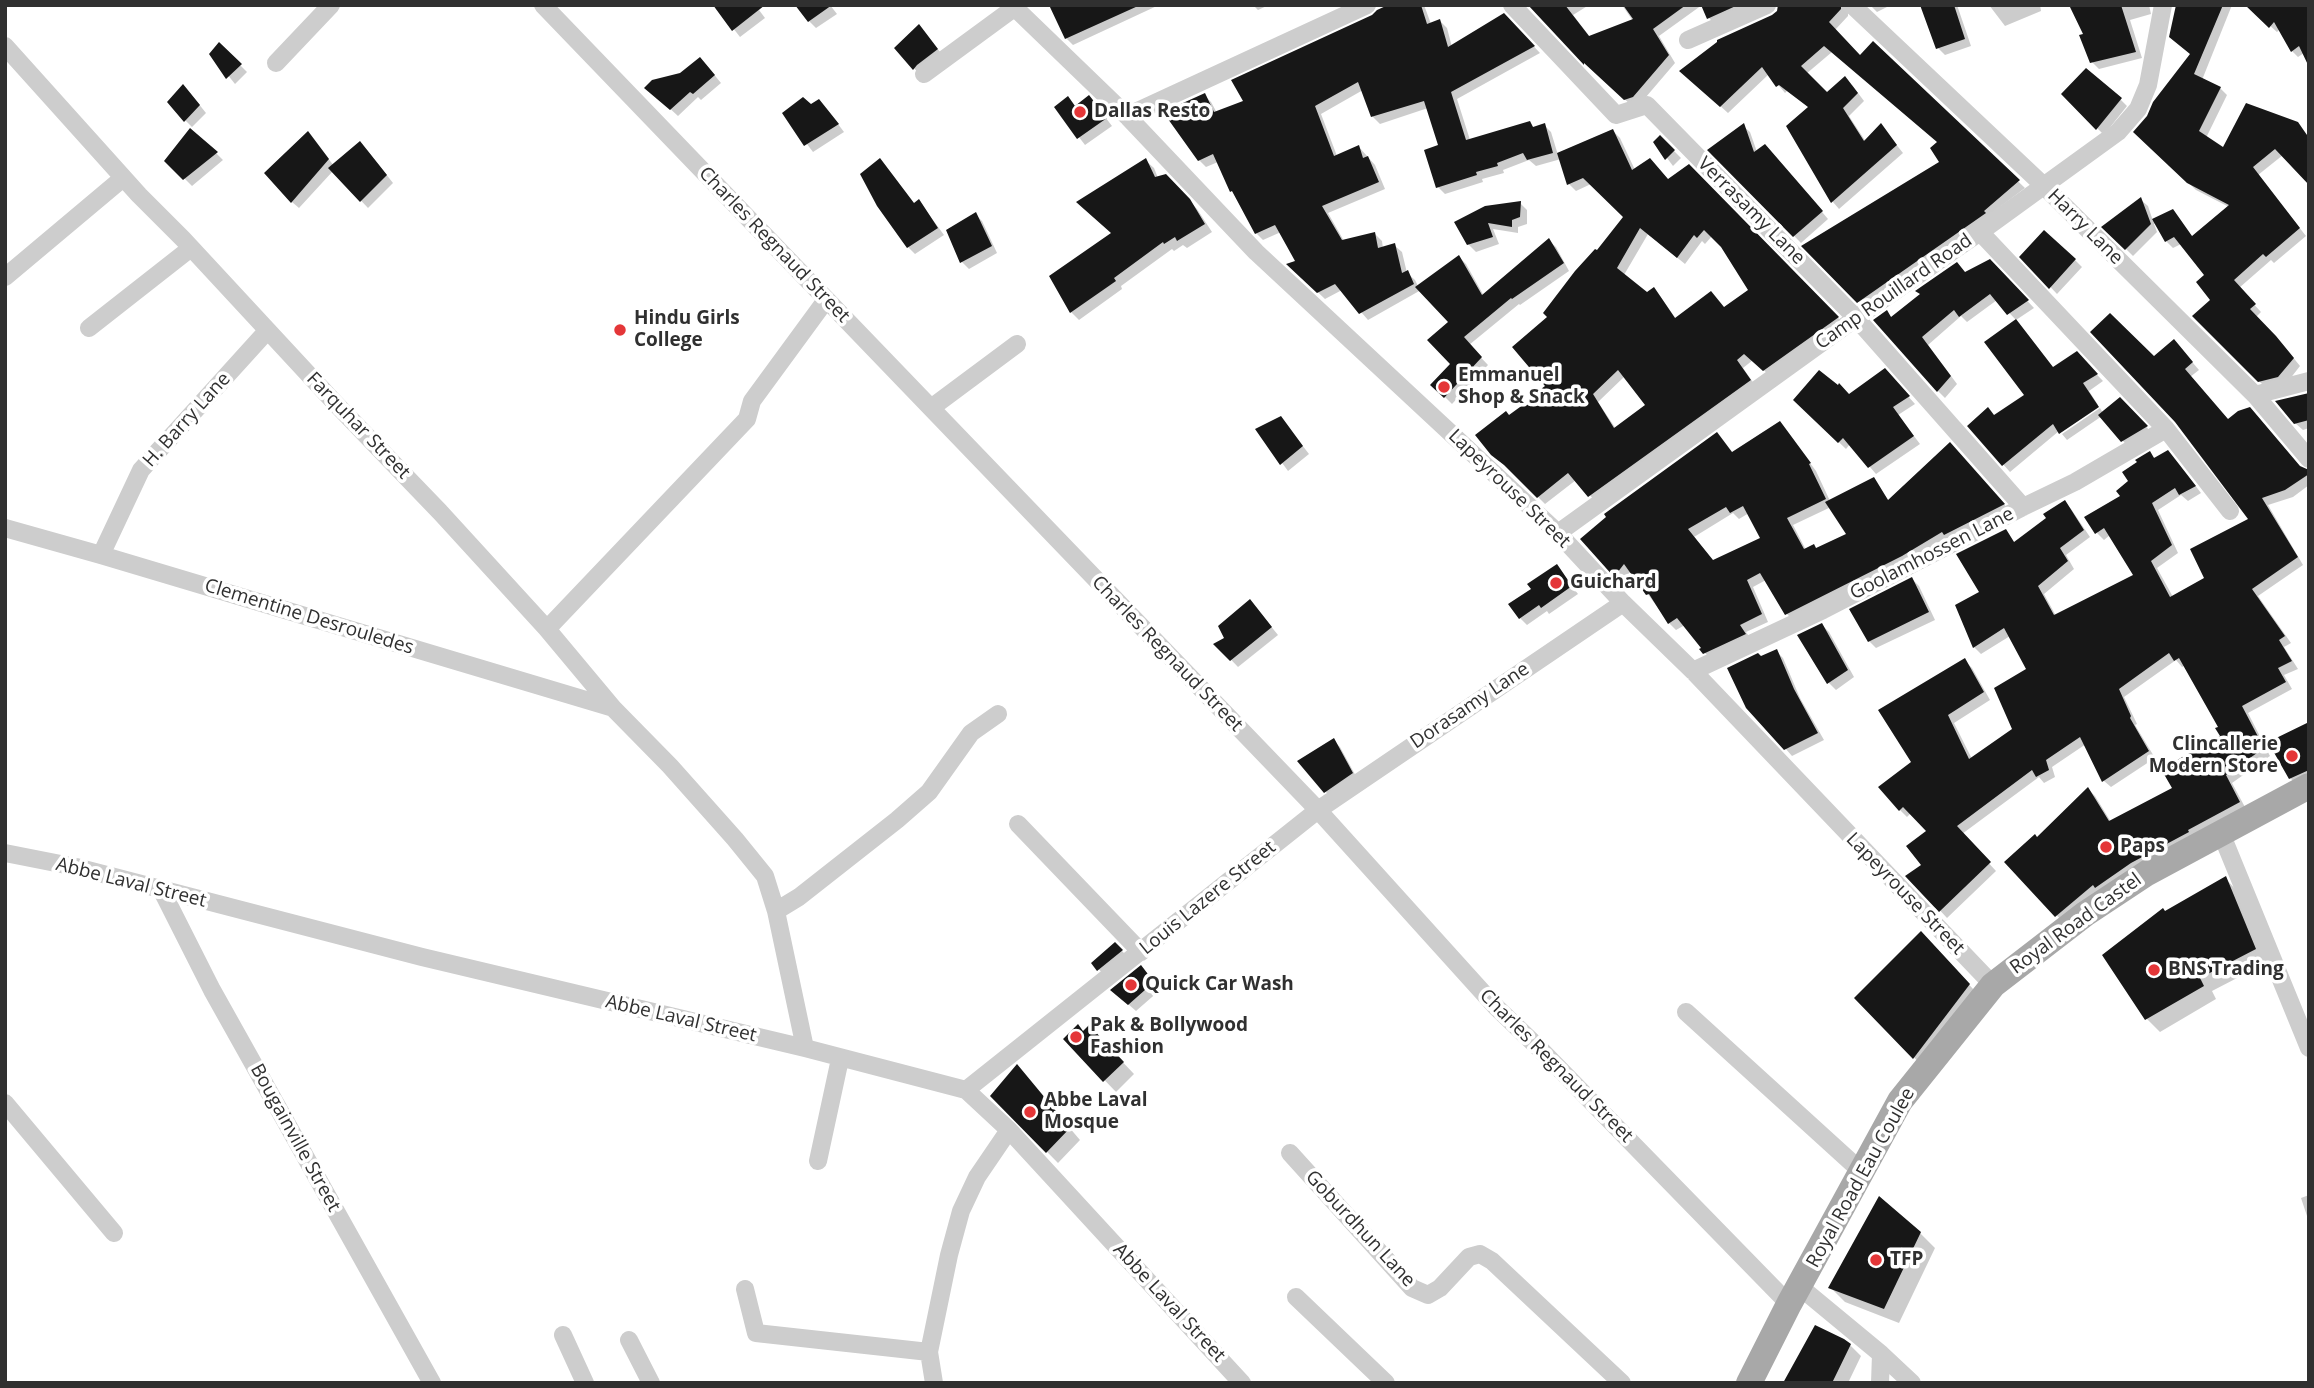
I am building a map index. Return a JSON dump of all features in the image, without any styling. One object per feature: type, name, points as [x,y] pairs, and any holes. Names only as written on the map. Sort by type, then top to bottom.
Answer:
[{"type":"main road","name":"Royal Road Castel","points":[[1993,985],[2085,914],[2147,873],[2309,786]]},
{"type":"main road","name":"Royal Road Eau Coulee","points":[[1749,1383],[1900,1101],[1993,985]]},
{"type":"street","points":[[276,63],[331,5]]},
{"type":"street","name":"Charles Regnaud Street","points":[[543,5],[1318,810],[1496,1007],[1794,1296],[1881,1354],[1912,1383]]},
{"type":"street","points":[[1127,116],[1367,5]]},
{"type":"street","name":"Verrasamy Lane","points":[[1512,5],[1616,115],[1647,105],[1856,318],[2023,507]]},
{"type":"street","points":[[1688,40],[1767,5]]},
{"type":"street","name":"Harry Lane","points":[[1852,5],[2044,186],[2255,395],[2309,459]]},
{"type":"street","name":"Camp Rouillard Road","points":[[1558,533],[2118,132],[2138,109],[2148,85],[2163,5]]},
{"type":"street","points":[[924,74],[1013,6]]},
{"type":"street","name":"Lapeyrouse Street","points":[[1013,6],[1127,116],[1256,252],[1558,533],[1993,985]]},
{"type":"street","name":"Farquhar Street","points":[[5,46],[123,178],[440,512],[547,629],[613,708],[708,808],[765,876],[776,911],[804,1048]]},
{"type":"street","points":[[5,277],[123,178]]},
{"type":"street","points":[[1980,232],[2166,429],[2230,511]]},
{"type":"street","points":[[89,328],[191,248]]},
{"type":"street","points":[[547,629],[747,419],[752,401],[826,300]]},
{"type":"street","name":"H. Barry Lane","points":[[101,555],[141,470],[267,331]]},
{"type":"street","points":[[931,408],[1017,344]]},
{"type":"street","points":[[2255,395],[2309,381]]},
{"type":"street","name":"Goolamhossen Lane","points":[[1693,671],[1823,610],[2075,482],[2166,429]]},
{"type":"street","name":"Clementine Desrouledes","points":[[5,528],[613,708]]},
{"type":"street","name":"Dorasamy Lane","points":[[1318,810],[1623,603]]},
{"type":"street","points":[[776,911],[799,897],[929,792],[971,733],[998,714]]},
{"type":"street","name":"Louis Lazere Street","points":[[966,1090],[1318,810]]},
{"type":"street","points":[[1018,824],[1141,952]]},
{"type":"street","points":[[2221,833],[2309,1048]]},
{"type":"street","name":"Abbe Laval Street","points":[[5,853],[76,867],[422,957],[804,1048],[966,1090],[1009,1130],[1242,1383]]},
{"type":"street","name":"Bougainville Street","points":[[162,891],[212,990],[432,1383]]},
{"type":"street","points":[[1686,1012],[1862,1171]]},
{"type":"street","points":[[818,1161],[840,1059]]},
{"type":"street","points":[[5,1103],[114,1233]]},
{"type":"street","points":[[934,1383],[929,1352],[961,1211],[976,1177],[1009,1130]]},
{"type":"street","name":"Goburdhun Lane","points":[[1290,1153],[1412,1288],[1428,1295],[1440,1289],[1469,1257],[1480,1254],[1492,1261],[1622,1383]]},
{"type":"street","points":[[745,1289],[756,1333],[929,1352]]},
{"type":"street","points":[[1296,1297],[1386,1383]]},
{"type":"street","points":[[563,1335],[585,1383]]},
{"type":"street","points":[[629,1340],[651,1383]]},
{"type":"street","points":[[1880,1383],[1881,1354]]},
{"type":"building","points":[[713,5],[765,5],[732,31]]},
{"type":"building","points":[[795,5],[832,5],[808,22]]},
{"type":"building","points":[[1049,5],[1138,5],[1138,6],[1065,39]]},
{"type":"building","points":[[1388,5],[1421,5],[1427,24],[1440,19],[1448,47],[1504,13],[1535,46],[1451,92],[1466,140],[1530,121],[1533,127],[1545,123],[1553,153],[1527,160],[1523,153],[1497,163],[1498,166],[1476,172],[1477,175],[1436,188],[1424,150],[1438,145],[1424,101],[1371,117],[1358,82],[1315,106],[1334,156],[1359,145],[1363,158],[1368,156],[1379,182],[1322,206],[1342,240],[1375,232],[1378,248],[1395,243],[1402,273],[1408,270],[1414,284],[1359,314],[1335,284],[1317,293],[1286,264],[1295,261],[1275,225],[1255,234],[1232,191],[1230,192],[1213,154],[1198,161],[1163,112],[1205,93],[1214,112],[1243,101],[1231,80],[1372,15]]},
{"type":"building","points":[[1528,5],[1565,5],[1589,36],[1633,19],[1623,5],[1686,5],[1653,29],[1669,55],[1633,97],[1624,100],[1584,65]]},
{"type":"building","points":[[1701,5],[1738,5],[1707,19]]},
{"type":"building","points":[[1778,5],[1841,5],[1841,9],[1829,22],[1860,55],[1873,41],[2020,180],[1984,211],[1986,213],[1857,303],[1801,246],[1939,162],[1930,148],[1937,142],[1824,46],[1801,66],[1827,92],[1845,76],[1858,93],[1843,108],[1864,141],[1881,123],[1897,145],[1831,203],[1786,126],[1808,107],[1779,85],[1776,87],[1762,67],[1720,107],[1679,71],[1717,40],[1772,15],[1777,11]]},
{"type":"building","points":[[1920,5],[1954,5],[1965,39],[1936,49]]},
{"type":"building","points":[[2069,5],[2121,5],[2136,52],[2090,63],[2079,35],[2083,34]]},
{"type":"building","points":[[2176,5],[2223,5],[2194,74],[2221,87],[2199,131],[2223,147],[2246,103],[2298,122],[2309,138],[2309,185],[2275,149],[2253,167],[2300,228],[2266,257],[2263,254],[2234,280],[2256,304],[2250,309],[2294,358],[2278,377],[2258,382],[2192,316],[2210,300],[2196,282],[2204,275],[2174,237],[2165,242],[2152,219],[2173,209],[2192,236],[2229,205],[2187,183],[2133,132],[2190,54],[2169,37]]},
{"type":"building","points":[[2245,5],[2309,5],[2309,67],[2299,46],[2291,52],[2274,22],[2269,28]]},
{"type":"building","points":[[919,24],[938,49],[913,70],[894,48]]},
{"type":"building","points":[[219,42],[242,64],[226,79],[209,54]]},
{"type":"building","points":[[700,57],[715,75],[670,110],[644,88],[652,80],[680,73]]},
{"type":"building","points":[[2086,68],[2122,98],[2096,130],[2061,94]]},
{"type":"building","points":[[183,84],[200,105],[184,122],[167,102]]},
{"type":"building","name":"Dallas Resto","points":[[1089,95],[1107,118],[1077,139],[1054,107],[1068,96],[1075,106]]},
{"type":"building","points":[[803,97],[811,104],[819,99],[839,124],[804,146],[782,113]]},
{"type":"building","points":[[1744,123],[1754,152],[1765,144],[1823,211],[1793,237],[1707,150]]},
{"type":"building","points":[[190,128],[218,152],[183,180],[164,161]]},
{"type":"building","points":[[1613,129],[1632,170],[1650,158],[1668,179],[1689,164],[1839,317],[1763,371],[1744,354],[1737,360],[1751,380],[1588,497],[1568,473],[1537,498],[1491,455],[1475,435],[1506,411],[1509,415],[1542,391],[1545,386],[1512,347],[1547,317],[1543,313],[1575,271],[1595,249],[1597,250],[1623,217],[1583,178],[1567,185],[1557,153]],"holes":[[[1640,228],[1677,258],[1694,235],[1697,238],[1704,230],[1721,247],[1748,290],[1724,307],[1711,291],[1675,318],[1654,287],[1647,292],[1617,268]],[[1618,370],[1645,405],[1614,428],[1593,394]]]},
{"type":"building","points":[[308,131],[329,159],[291,203],[264,173]]},
{"type":"building","points":[[1660,135],[1675,150],[1665,160],[1653,142]]},
{"type":"building","points":[[360,141],[387,175],[360,202],[328,168]]},
{"type":"building","points":[[880,158],[914,203],[919,199],[938,228],[907,248],[877,206],[860,174]]},
{"type":"building","points":[[1146,158],[1155,177],[1166,174],[1190,199],[1205,224],[1177,241],[1175,237],[1164,244],[1163,242],[1114,278],[1116,281],[1070,313],[1049,276],[1111,233],[1076,202]]},
{"type":"building","points":[[2141,197],[2151,224],[2125,250],[2101,227]]},
{"type":"building","points":[[1521,201],[1520,217],[1512,220],[1512,227],[1488,223],[1493,237],[1467,245],[1454,222],[1485,206]]},
{"type":"building","points":[[976,212],[992,246],[960,263],[946,230]]},
{"type":"building","points":[[2044,230],[2076,259],[2049,289],[2019,257]]},
{"type":"building","points":[[1549,238],[1564,263],[1511,298],[1464,337],[1482,357],[1444,398],[1430,385],[1450,364],[1427,340],[1448,322],[1415,287],[1459,255],[1482,295]]},
{"type":"building","points":[[1990,259],[2029,300],[2007,315],[1990,294],[1959,317],[1954,310],[1922,337],[1951,376],[1937,392],[1873,320],[1887,310],[1891,317],[1920,294],[1915,291],[1957,262],[1965,272]]},
{"type":"building","points":[[2110,313],[2154,356],[2174,339],[2193,362],[2185,369],[2228,419],[2238,411],[2250,407],[2300,466],[2309,470],[2309,474],[2285,490],[2262,498],[2298,557],[2252,589],[2285,636],[2279,640],[2292,661],[2278,668],[2286,682],[2242,706],[2264,748],[2226,775],[2240,802],[2131,863],[2095,888],[2093,885],[2055,917],[2004,862],[2035,834],[2037,837],[2088,787],[2109,821],[2172,788],[2161,769],[2220,736],[2215,728],[2218,727],[2179,658],[2174,661],[2169,653],[2119,689],[2130,718],[2149,751],[2102,782],[2080,737],[2046,760],[2049,770],[2036,777],[2032,770],[1957,826],[1991,862],[1939,912],[1905,876],[1921,865],[1906,846],[1926,831],[1903,807],[1899,811],[1878,787],[1911,762],[1878,710],[1965,658],[1984,692],[1948,715],[1969,759],[2012,729],[1994,688],[2026,669],[2004,628],[1973,648],[1955,605],[1979,592],[1956,554],[2006,529],[2014,542],[2046,518],[2043,514],[2065,500],[2084,530],[2060,548],[2068,561],[2038,586],[2054,615],[2133,575],[2104,528],[2095,534],[2084,517],[2120,496],[2116,491],[2128,481],[2122,472],[2150,451],[2154,458],[2168,450],[2196,486],[2179,495],[2175,488],[2152,503],[2172,545],[2151,561],[2170,597],[2204,578],[2190,549],[2248,519],[2175,422],[2090,332]]},
{"type":"building","points":[[2016,319],[2053,367],[2077,351],[2098,374],[2083,383],[2099,407],[2059,434],[2053,424],[2002,466],[1967,426],[1988,407],[1994,415],[2024,395],[1984,342]]},
{"type":"building","points":[[1885,368],[1910,396],[1893,407],[1914,436],[1868,468],[1843,438],[1838,443],[1793,400],[1819,370],[1838,385],[1839,383],[1849,394]]},
{"type":"building","points":[[2309,393],[2309,420],[2294,424],[2275,401]]},
{"type":"building","points":[[2120,397],[2148,426],[2121,442],[2098,415]]},
{"type":"building","points":[[1281,416],[1303,446],[1280,465],[1255,429]]},
{"type":"building","points":[[1780,421],[1811,463],[1809,464],[1826,499],[1787,518],[1804,549],[1814,544],[1816,548],[1846,534],[1825,502],[1874,477],[1888,500],[1950,442],[2005,504],[1944,535],[1942,532],[1902,556],[1785,615],[1760,573],[1747,580],[1762,614],[1740,625],[1746,634],[1703,654],[1677,618],[1668,624],[1649,594],[1646,595],[1624,564],[1614,577],[1580,539],[1606,517],[1604,514],[1717,432],[1732,452]],"holes":[[[1743,506],[1760,538],[1713,560],[1688,529],[1726,507],[1730,513]]]},
{"type":"building","points":[[1557,564],[1572,586],[1541,608],[1539,605],[1519,619],[1508,604],[1531,589],[1527,584]]},
{"type":"building","points":[[1912,577],[1929,612],[1868,642],[1849,609]]},
{"type":"building","points":[[1250,599],[1272,627],[1230,661],[1213,644],[1224,638],[1218,626]]},
{"type":"building","points":[[1822,623],[1848,670],[1827,684],[1797,635]]},
{"type":"building","points":[[1777,649],[1794,689],[1818,733],[1784,750],[1746,708],[1727,668],[1758,653],[1761,656]]},
{"type":"building","name":"Clincallerie Modern Store","points":[[2309,722],[2309,770],[2289,779],[2268,742]]},
{"type":"building","points":[[1334,738],[1353,773],[1324,793],[1297,761]]},
{"type":"building","points":[[2226,876],[2256,949],[2200,978],[2204,986],[2145,1020],[2102,955],[2163,908],[2165,911]]},
{"type":"building","points":[[1921,931],[1970,984],[1913,1059],[1854,998]]},
{"type":"building","points":[[1115,942],[1123,950],[1097,971],[1091,963]]},
{"type":"building","name":"Quick Car Wash","points":[[1141,965],[1154,982],[1128,1005],[1110,990]]},
{"type":"building","points":[[1078,1024],[1083,1031],[1089,1025],[1124,1062],[1103,1082],[1063,1039]]},
{"type":"building","name":"Abbe Laval Mosque","points":[[1017,1064],[1070,1128],[1046,1153],[990,1096]]},
{"type":"building","name":"TFP","points":[[1879,1196],[1921,1232],[1884,1309],[1828,1288]]},
{"type":"building","points":[[1815,1325],[1851,1344],[1832,1383],[1783,1383]]},
{"type":"place","name":"Dallas Resto","points":[[1080,112]]},
{"type":"place","name":"Hindu Girls College","points":[[620,330]]},
{"type":"place","name":"Emmanuel Shop & Snack","points":[[1444,387]]},
{"type":"place","name":"Guichard","points":[[1556,583]]},
{"type":"place","name":"Clincallerie Modern Store","points":[[2292,756]]},
{"type":"place","name":"Paps","points":[[2106,847]]},
{"type":"place","name":"BNS Trading","points":[[2154,970]]},
{"type":"place","name":"Quick Car Wash","points":[[1131,985]]},
{"type":"place","name":"Pak & Bollywood Fashion","points":[[1076,1037]]},
{"type":"place","name":"Abbe Laval Mosque","points":[[1030,1112]]},
{"type":"place","name":"TFP","points":[[1876,1260]]}]
